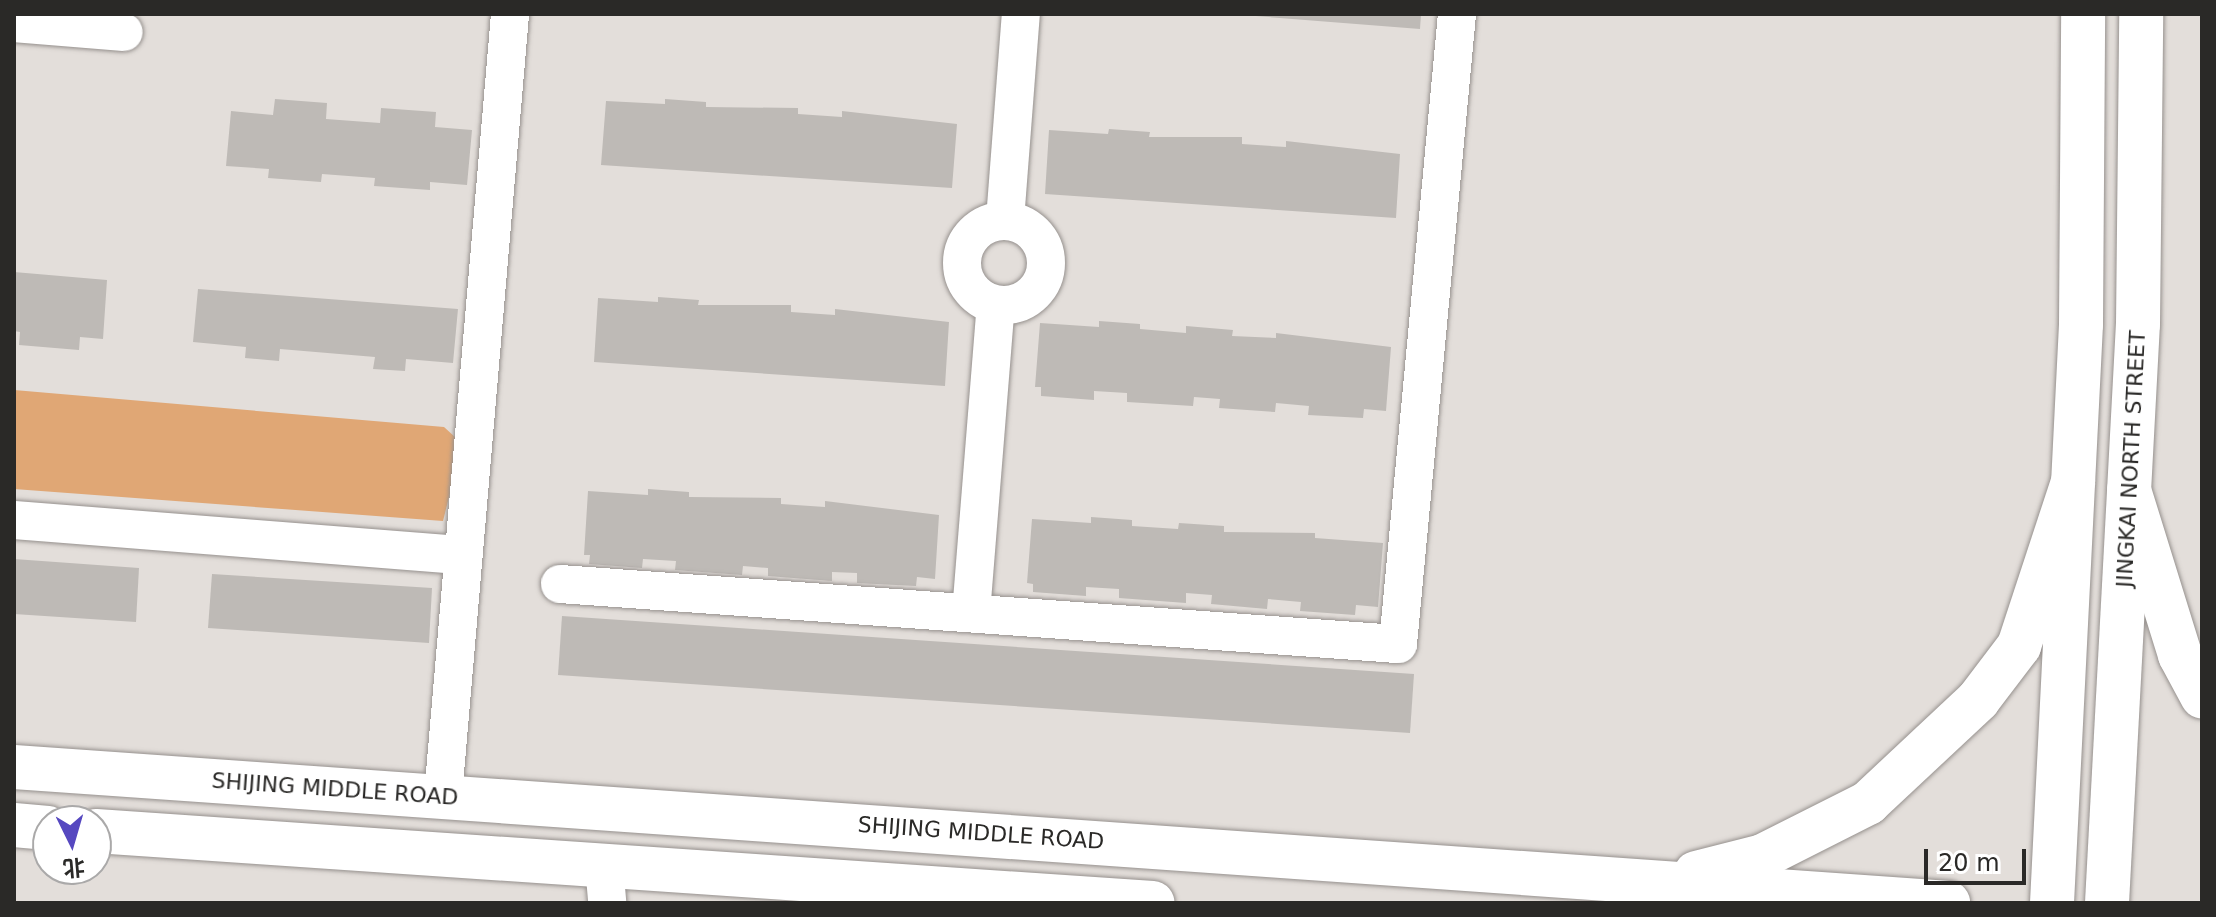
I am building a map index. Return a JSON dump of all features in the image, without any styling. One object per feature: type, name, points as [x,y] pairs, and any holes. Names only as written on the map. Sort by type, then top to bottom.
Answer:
[{"type":"main road","points":[[2052,903],[2081,324],[2083,14]]},
{"type":"main road","name":"JINGKAI NORTH STREET","points":[[2107,903],[2138,324],[2141,14]]},
{"type":"main road","points":[[1646,881],[1763,856],[1868,803],[1978,700],[2019,646],[2073,482]]},
{"type":"main road","points":[[2129,490],[2180,655],[2202,696]]},
{"type":"main road","name":"SHIJING MIDDLE ROAD","points":[[14,767],[1948,903]]},
{"type":"main road","points":[[112,833],[605,884],[1153,903]]},
{"type":"lane","points":[[443,796],[510,14]]},
{"type":"lane","points":[[1005,220],[1021,14]]},
{"type":"lane","points":[[560,584],[1398,644],[1457,14]]},
{"type":"lane","points":[[14,23],[124,32]]},
{"type":"lane","points":[[1005,220],[1037,235],[1047,269],[1029,298],[996,305],[968,285],[962,257],[975,232],[1005,220]]},
{"type":"lane","points":[[971,613],[996,305]]},
{"type":"lane","points":[[14,520],[463,555]]},
{"type":"shaded area","points":[[14,390],[444,427],[455,437],[456,469],[443,521],[14,489]]},
{"type":"building","points":[[1230,14],[1421,14],[1420,29]]},
{"type":"building","points":[[275,99],[327,103],[326,119],[380,123],[381,108],[436,112],[435,127],[472,130],[467,185],[430,182],[430,190],[374,186],[375,178],[322,174],[321,182],[268,178],[269,169],[226,166],[231,111],[273,115]]},
{"type":"building","points":[[665,99],[706,102],[706,107],[798,108],[798,114],[842,117],[842,111],[957,124],[952,188],[601,165],[606,101],[665,104]]},
{"type":"building","points":[[1109,129],[1150,132],[1149,137],[1242,137],[1242,144],[1286,147],[1286,141],[1400,154],[1396,218],[1045,194],[1049,130],[1108,134]]},
{"type":"building","points":[[14,272],[107,280],[103,339],[80,337],[79,350],[19,345],[20,332],[14,331]]},
{"type":"building","points":[[198,289],[458,309],[453,363],[406,359],[405,371],[373,369],[375,357],[280,349],[279,361],[245,358],[246,347],[193,342]]},
{"type":"building","points":[[658,297],[699,300],[698,305],[791,305],[791,312],[835,315],[835,309],[949,322],[945,386],[594,362],[598,298],[658,302]]},
{"type":"building","points":[[1099,321],[1140,324],[1140,329],[1186,333],[1186,326],[1233,330],[1232,336],[1276,338],[1276,333],[1391,347],[1386,411],[1364,409],[1363,418],[1308,415],[1309,406],[1276,403],[1275,412],[1219,408],[1220,399],[1194,397],[1193,406],[1127,402],[1127,393],[1094,391],[1094,400],[1041,396],[1041,387],[1035,387],[1040,323],[1099,327]]},
{"type":"building","points":[[648,489],[689,492],[689,497],[781,498],[781,504],[825,507],[825,501],[939,515],[935,579],[917,577],[916,586],[857,583],[857,573],[832,572],[832,581],[768,576],[768,568],[743,566],[742,575],[675,570],[676,561],[643,559],[642,568],[589,564],[590,555],[584,555],[588,491],[648,495]]},
{"type":"building","points":[[1091,517],[1132,520],[1132,526],[1178,529],[1179,523],[1224,526],[1224,532],[1315,533],[1315,538],[1383,543],[1378,607],[1356,605],[1355,615],[1300,611],[1301,602],[1268,599],[1267,609],[1211,604],[1212,595],[1186,593],[1186,603],[1119,598],[1119,589],[1086,587],[1086,596],[1033,592],[1033,584],[1027,583],[1032,519],[1091,523]]},
{"type":"building","points":[[14,559],[139,568],[136,622],[14,614]]},
{"type":"building","points":[[212,574],[432,588],[429,643],[208,628]]},
{"type":"building","points":[[562,616],[1414,674],[1410,733],[558,675]]}]
